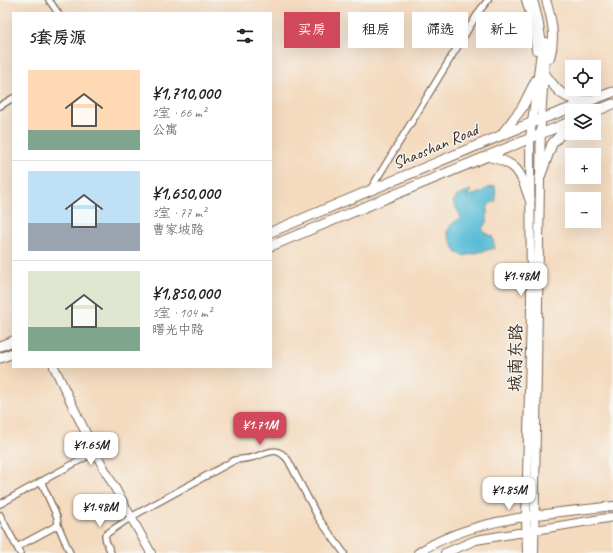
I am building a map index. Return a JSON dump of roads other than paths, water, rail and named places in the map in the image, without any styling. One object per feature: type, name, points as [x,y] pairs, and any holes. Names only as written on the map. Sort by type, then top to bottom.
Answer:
[{"type":"main road","points":[[526,0],[537,42],[541,75],[564,96],[582,100],[596,99]]},
{"type":"main road","points":[[533,0],[544,44]]},
{"type":"main road","points":[[538,0],[544,44]]},
{"type":"main road","points":[[499,137],[511,124],[522,108],[541,75],[552,51],[552,23],[546,0]]},
{"type":"main road","name":"城南东路","points":[[530,517],[540,177],[541,75],[544,44]]},
{"type":"main road","name":"城南东路","points":[[534,553],[530,517],[530,138],[531,123],[541,75]]},
{"type":"main road","name":"Shaoshan Road","points":[[272,232],[531,123],[613,92]]},
{"type":"main road","points":[[601,109],[613,104]]},
{"type":"main road","name":"Shaoshan Road","points":[[272,246],[565,124]]},
{"type":"main road","points":[[540,177],[552,144],[565,129]]},
{"type":"main road","points":[[487,156],[505,160],[521,173],[530,200]]},
{"type":"main road","points":[[0,346],[12,340]]},
{"type":"main road","points":[[0,358],[12,353]]},
{"type":"main road","points":[[54,368],[95,452],[151,553]]},
{"type":"main road","points":[[418,553],[429,545],[473,528],[530,517],[613,506]]},
{"type":"main road","points":[[446,553],[476,540],[613,517]]},
{"type":"main road","name":"城南东路","points":[[527,553],[531,530]]},
{"type":"street","points":[[49,0],[57,12]]},
{"type":"street","points":[[368,192],[480,10],[488,0]]},
{"type":"street","points":[[0,106],[12,99]]},
{"type":"street","points":[[112,553],[106,541],[105,535],[131,517],[235,460],[248,459],[268,452],[279,451],[288,460],[319,519],[344,553]]},
{"type":"street","points":[[0,504],[95,452]]},
{"type":"street","points":[[41,481],[57,517],[58,525],[70,553]]},
{"type":"street","points":[[0,515],[19,550],[58,525]]},
{"type":"water","points":[[495,186],[496,201],[489,204],[487,210],[487,223],[482,228],[485,233],[492,236],[495,248],[464,256],[456,252],[447,232],[451,225],[461,217],[453,202],[457,196],[471,190],[467,196]]}]
